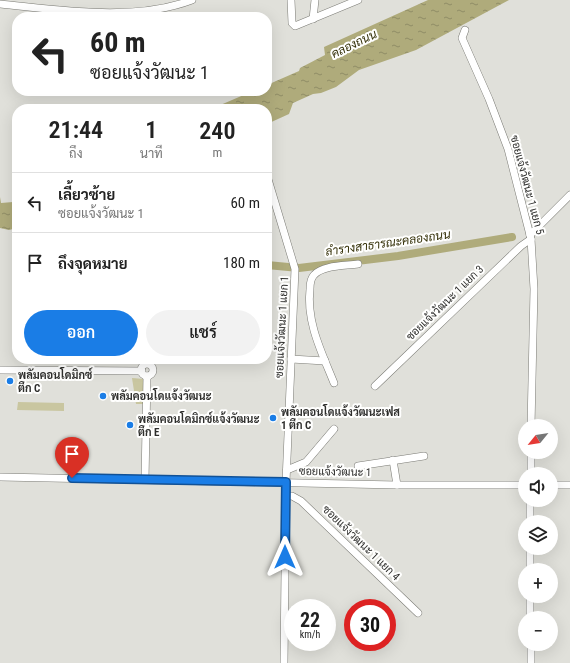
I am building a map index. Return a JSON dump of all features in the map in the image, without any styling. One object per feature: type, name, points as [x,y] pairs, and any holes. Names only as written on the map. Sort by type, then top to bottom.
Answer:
[{"type":"street","points":[[124,12],[176,6],[192,0]]},
{"type":"street","points":[[290,0],[293,25],[313,19],[358,0]]},
{"type":"street","points":[[313,19],[314,0]]},
{"type":"street","points":[[0,4],[57,12]]},
{"type":"street","name":"ซอยแจ้งวัฒนะ 1 แยก 5","points":[[465,30],[462,38],[489,99],[508,149],[530,237],[534,288],[532,419]]},
{"type":"street","name":"ซอยแจ้งวัฒนะ 1 แยก 1","points":[[272,192],[295,269],[286,482],[284,663]]},
{"type":"street","name":"ซอยแจ้งวัฒนะ 1 แยก 3","points":[[375,386],[521,246],[570,196]]},
{"type":"street","points":[[334,383],[309,312],[310,283],[313,276],[323,270],[358,264]]},
{"type":"street","points":[[291,359],[325,361]]},
{"type":"street","points":[[0,370],[144,373],[146,480]]},
{"type":"street","points":[[287,470],[306,462],[334,429]]},
{"type":"street","points":[[358,466],[424,456]]},
{"type":"street","points":[[393,460],[397,485]]},
{"type":"street","name":"ซอยแจ้งวัฒนะ 1","points":[[0,477],[397,485],[518,485]]},
{"type":"street","points":[[558,485],[570,485]]},
{"type":"street","name":"ซอยแจ้งวัฒนะ 1 แยก 4","points":[[286,496],[292,496],[301,501],[418,613]]},
{"type":"street","points":[[531,651],[531,663]]},
{"type":"shaded area","points":[[132,378],[144,379],[144,404],[136,404]]},
{"type":"shaded area","points":[[18,402],[64,403],[64,411],[17,410]]},
{"type":"water","name":"คลองถนน","points":[[428,0],[509,0],[416,50],[359,70],[336,87],[321,93],[313,94],[293,103],[289,114],[272,122],[272,104],[223,104],[241,96],[272,96],[272,83],[299,71],[300,68],[325,55],[324,47]]},
{"type":"water","points":[[0,197],[1,203],[12,202],[12,229],[0,228]]},
{"type":"waterway","name":"ลำรางสาธารณะคลองถนน","points":[[272,265],[299,268],[398,256],[512,237]]},
{"type":"place","name":"พลัมคอนโดมิกซ์ ตึก C","points":[[10,381]]},
{"type":"place","name":"พลัมคอนโดแจ้งวัฒนะ","points":[[103,396]]},
{"type":"place","name":"พลัมคอนโดแจ้งวัฒนะเฟส 1 ตึก C","points":[[273,418]]},
{"type":"place","name":"พลัมคอนโดมิกซ์แจ้งวัฒนะ ตึก E","points":[[130,425]]},
{"type":"route","points":[[72,478],[286,482],[285,557]]}]
